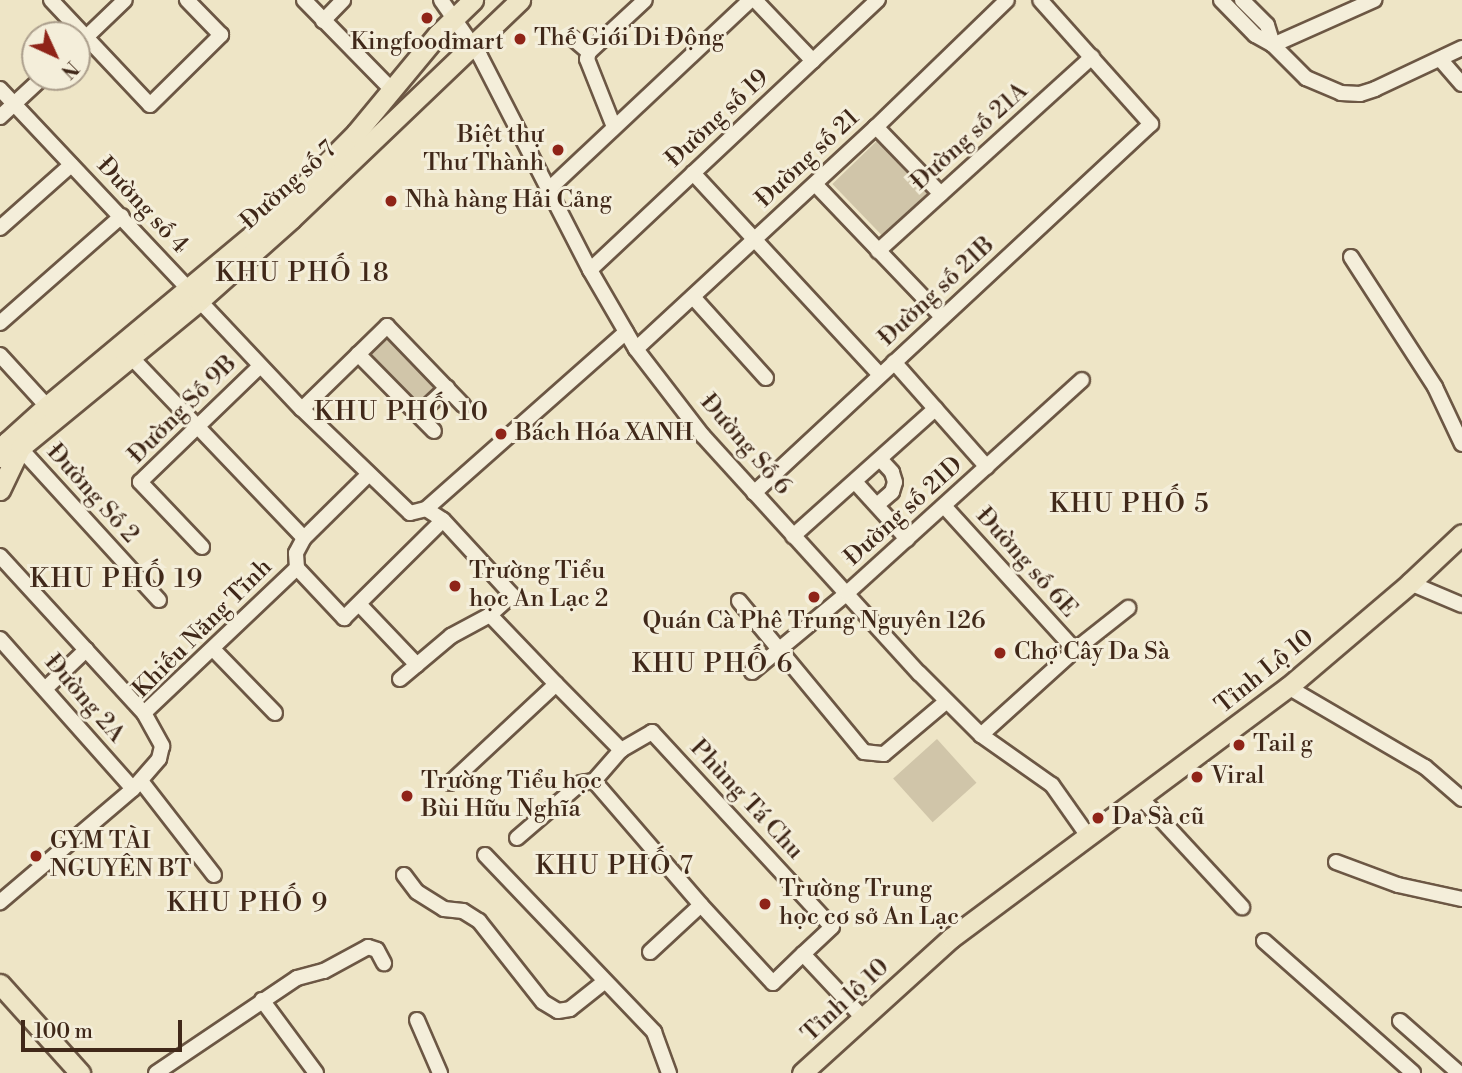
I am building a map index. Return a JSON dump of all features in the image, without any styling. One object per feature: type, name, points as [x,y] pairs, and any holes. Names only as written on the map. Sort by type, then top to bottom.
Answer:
[{"type":"main road","name":"Đường số 7","points":[[0,457],[7,442],[131,357],[356,133],[456,16],[473,0]]},
{"type":"main road","name":"Đường số 7","points":[[0,490],[20,449],[52,411],[371,145],[520,0]]},
{"type":"main road","name":"Tỉnh Lộ 10","points":[[1088,836],[1288,687],[1410,583],[1462,534]]},
{"type":"main road","name":"Tỉnh lộ 10","points":[[802,1073],[951,938],[1088,836]]},
{"type":"main road","points":[[0,984],[80,1073]]},
{"type":"street","points":[[51,0],[67,21]]},
{"type":"street","points":[[91,32],[125,0]]},
{"type":"street","points":[[91,49],[150,104],[221,35],[187,0]]},
{"type":"street","points":[[304,0],[392,90]]},
{"type":"street","points":[[323,20],[343,0]]},
{"type":"street","points":[[441,0],[456,16]]},
{"type":"street","points":[[614,127],[587,65],[589,52],[645,0]]},
{"type":"street","points":[[549,188],[752,0],[813,61]]},
{"type":"street","name":"Đường số 21","points":[[636,349],[877,127],[1007,0]]},
{"type":"street","points":[[1040,0],[1092,57]]},
{"type":"street","points":[[1221,0],[1255,35],[1273,45],[1306,78],[1328,88],[1360,93],[1462,48]]},
{"type":"street","points":[[1242,0],[1267,25],[1273,45]]},
{"type":"street","name":"Đường số 19","points":[[590,270],[875,1]]},
{"type":"street","points":[[1273,45],[1371,1]]},
{"type":"street","name":"Đường Số 6","points":[[456,16],[590,270],[636,349],[704,436],[793,536],[981,735],[1052,785],[1088,836]]},
{"type":"street","points":[[571,37],[589,52]]},
{"type":"street","name":"Đường số 21B","points":[[754,493],[1151,124],[1092,57]]},
{"type":"street","name":"Đường số 21A","points":[[878,251],[1092,57]]},
{"type":"street","points":[[1440,59],[1462,84]]},
{"type":"street","name":"Đường số 4","points":[[0,89],[260,366],[369,474]]},
{"type":"street","points":[[0,117],[28,91]]},
{"type":"street","points":[[877,127],[941,194]]},
{"type":"street","points":[[0,228],[71,165]]},
{"type":"street","points":[[693,173],[880,375]]},
{"type":"street","points":[[814,184],[942,317]]},
{"type":"street","points":[[0,323],[122,216]]},
{"type":"street","points":[[1351,257],[1435,387],[1462,444]]},
{"type":"street","points":[[693,298],[766,377]]},
{"type":"street","points":[[302,409],[387,326],[463,405]]},
{"type":"street","points":[[131,357],[304,538],[369,474],[410,513],[426,509],[626,332]]},
{"type":"street","points":[[358,354],[435,430]]},
{"type":"street","name":"Đường Số 2","points":[[0,355],[52,411]]},
{"type":"street","points":[[894,362],[987,467]]},
{"type":"street","name":"Đường Số 9B","points":[[202,547],[140,482],[260,366]]},
{"type":"street","name":"Đường số 21D","points":[[752,672],[847,593],[1082,380]]},
{"type":"street","points":[[418,415],[447,388]]},
{"type":"street","points":[[793,536],[856,483],[935,410]]},
{"type":"street","name":"Đường Số 2","points":[[20,449],[159,600]]},
{"type":"street","points":[[877,505],[891,492],[895,482],[892,472],[881,460]]},
{"type":"street","points":[[856,483],[906,539]]},
{"type":"street","name":"Đường số 6E","points":[[944,506],[1075,650]]},
{"type":"street","points":[[400,679],[451,636],[490,615],[512,595],[443,520],[426,509]]},
{"type":"street","points":[[297,568],[344,618],[443,520]]},
{"type":"street","name":"Khiếu Năng Tĩnh","points":[[0,902],[137,785],[159,759],[162,746],[144,713],[297,568],[296,553],[304,538]]},
{"type":"street","points":[[0,556],[144,713]]},
{"type":"street","points":[[1410,583],[1462,604]]},
{"type":"street","points":[[739,601],[864,751],[884,754],[947,701]]},
{"type":"street","points":[[359,604],[417,665]]},
{"type":"street","points":[[981,735],[1075,650],[1128,608]]},
{"type":"street","points":[[490,615],[621,750]]},
{"type":"street","name":"Đường 2A","points":[[0,639],[137,785],[214,875]]},
{"type":"street","points":[[213,649],[275,713]]},
{"type":"street","points":[[45,688],[86,650]]},
{"type":"street","points":[[450,783],[556,684]]},
{"type":"street","points":[[1288,687],[1425,767],[1462,799]]},
{"type":"street","name":"Phùng Tá Chu","points":[[652,732],[832,928],[773,983],[594,781],[621,750],[652,732]]},
{"type":"street","points":[[517,838],[581,783],[594,781]]},
{"type":"street","points":[[1141,798],[1242,907]]},
{"type":"street","points":[[485,855],[654,1032],[669,1073]]},
{"type":"street","points":[[1336,862],[1398,885],[1462,899]]},
{"type":"street","points":[[404,875],[417,892],[444,909],[463,911],[478,921],[543,1002],[558,1011],[570,1009],[604,982]]},
{"type":"street","points":[[650,951],[702,905]]},
{"type":"street","points":[[1264,941],[1413,1073]]},
{"type":"street","points":[[156,1073],[297,978],[324,971],[368,947],[377,950],[384,963]]},
{"type":"street","points":[[803,954],[863,1018]]},
{"type":"street","points":[[261,1000],[316,1073]]},
{"type":"street","points":[[417,1020],[440,1073]]},
{"type":"street","points":[[1400,1021],[1459,1073]]},
{"type":"shaded area","points":[[882,136],[933,189],[883,236],[832,184]]},
{"type":"shaded area","points":[[388,335],[439,388],[417,408],[366,356]]},
{"type":"shaded area","points":[[937,739],[976,783],[933,822],[893,778]]},
{"type":"place","name":"Kingfoodmart","points":[[427,18]]},
{"type":"place","name":"Thế Giới Di Động","points":[[520,39]]},
{"type":"place","name":"Biệt thự Thư Thành","points":[[558,150]]},
{"type":"place","name":"Nhà hàng Hải Cảng","points":[[391,201]]},
{"type":"place","name":"Bách Hóa XANH","points":[[501,434]]},
{"type":"place","name":"Trường Tiểu học An Lạc 2","points":[[455,586]]},
{"type":"place","name":"Quán Cà Phê Trung Nguyên 126","points":[[814,597]]},
{"type":"place","name":"Chợ Cây Da Sà","points":[[1000,653]]},
{"type":"place","name":"Tail g","points":[[1239,745]]},
{"type":"place","name":"Viral","points":[[1197,777]]},
{"type":"place","name":"Trường Tiểu học Bùi Hữu Nghĩa","points":[[407,796]]},
{"type":"place","name":"Da Sà cũ","points":[[1098,818]]},
{"type":"place","name":"GYM TÀI NGUYÊN BT","points":[[36,856]]},
{"type":"place","name":"Trường Trung học cơ sở An Lạc","points":[[765,904]]},
{"type":"district","name":"KHU PHỐ 18","points":[[303,274]]},
{"type":"district","name":"KHU PHỐ 10","points":[[402,413]]},
{"type":"district","name":"KHU PHỐ 5","points":[[1130,505]]},
{"type":"district","name":"KHU PHỐ 19","points":[[117,580]]},
{"type":"district","name":"KHU PHỐ 6","points":[[713,665]]},
{"type":"district","name":"KHU PHỐ 7","points":[[615,867]]},
{"type":"district","name":"KHU PHỐ 9","points":[[248,904]]}]
